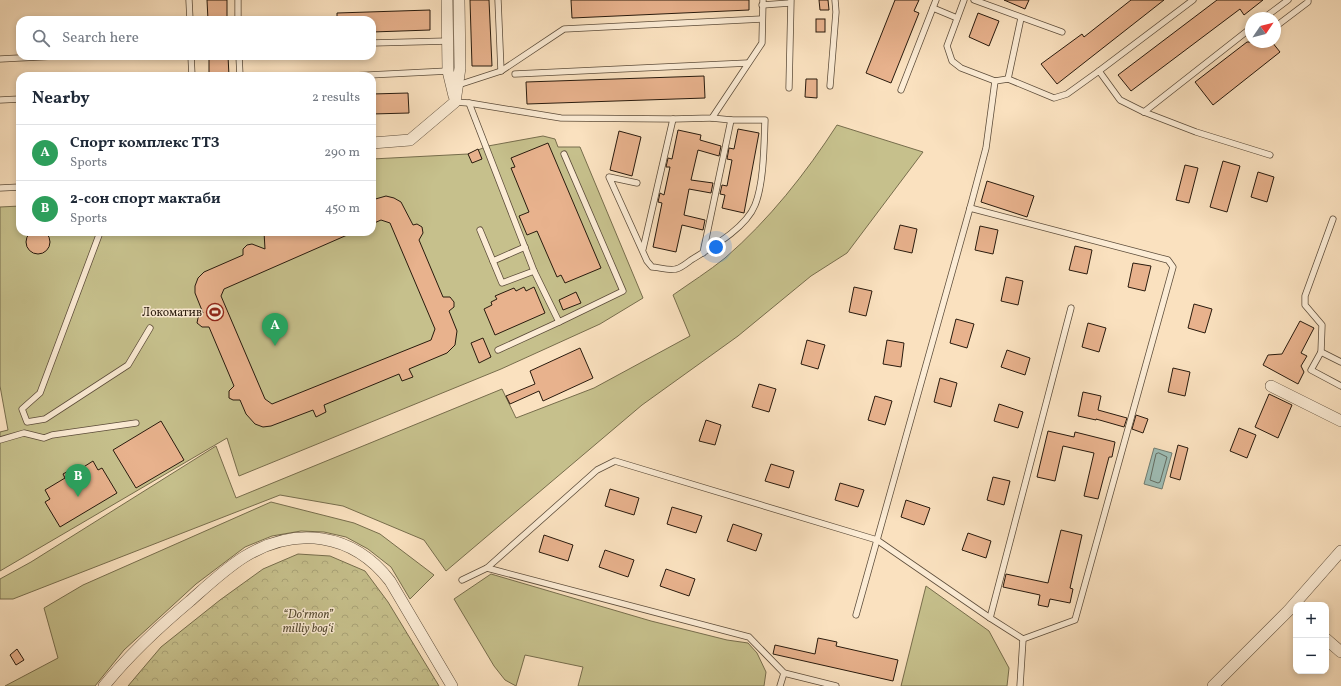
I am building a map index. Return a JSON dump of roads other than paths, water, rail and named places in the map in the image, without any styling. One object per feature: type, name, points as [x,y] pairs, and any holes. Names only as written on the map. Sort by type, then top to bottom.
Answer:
[{"type":"street","points":[[447,0],[448,71],[455,86]]},
{"type":"street","points":[[376,143],[410,140],[455,102],[455,86],[460,68],[459,0]]},
{"type":"street","points":[[1271,386],[1341,421]]},
{"type":"street","points":[[104,686],[140,647],[164,624],[240,559],[253,552],[280,542],[312,538],[324,538],[344,544],[362,554],[378,566],[390,581],[452,686]]},
{"type":"street","points":[[1301,602],[1341,552]]},
{"type":"street","points":[[1213,686],[1293,612]]},
{"type":"street","points":[[1329,642],[1341,652]]},
{"type":"lane","points":[[189,0],[190,16]]},
{"type":"lane","points":[[238,0],[238,16]]},
{"type":"lane","points":[[498,0],[501,71]]},
{"type":"lane","points":[[830,86],[836,12],[835,0]]},
{"type":"lane","points":[[901,90],[936,0]]},
{"type":"lane","points":[[964,0],[948,42],[948,50],[952,61],[961,68],[995,81],[1008,79],[1054,98],[1067,94],[1193,0]]},
{"type":"lane","points":[[974,0],[1062,32]]},
{"type":"lane","points":[[1272,12],[1288,0]]},
{"type":"lane","points":[[1281,22],[1308,2],[1308,0]]},
{"type":"lane","points":[[712,118],[762,43],[762,3],[790,1],[789,88]]},
{"type":"lane","points":[[933,8],[957,18]]},
{"type":"lane","points":[[1008,79],[1022,18]]},
{"type":"lane","points":[[455,86],[501,71],[564,29],[762,19]]},
{"type":"lane","points":[[1144,112],[1245,33]]},
{"type":"lane","points":[[376,43],[448,41]]},
{"type":"lane","points":[[0,59],[16,58]]},
{"type":"lane","points":[[191,60],[192,72]]},
{"type":"lane","points":[[239,60],[240,72]]},
{"type":"lane","points":[[515,74],[748,63]]},
{"type":"lane","points":[[376,75],[448,71]]},
{"type":"lane","points":[[1099,71],[1120,100],[1144,112],[1196,132],[1270,156]]},
{"type":"lane","points":[[856,615],[986,148],[995,81]]},
{"type":"lane","points":[[0,100],[16,99]]},
{"type":"lane","points":[[455,102],[561,118],[712,118],[731,120],[765,120],[759,195],[755,206],[749,216],[733,232],[676,270],[652,267],[609,177],[637,183]]},
{"type":"lane","points":[[469,103],[524,247],[559,322]]},
{"type":"lane","points":[[643,250],[673,119]]},
{"type":"lane","points":[[703,253],[731,120]]},
{"type":"lane","points":[[498,350],[623,291],[564,154]]},
{"type":"lane","points":[[0,188],[16,187]]},
{"type":"lane","points":[[970,208],[1168,260],[1173,267],[1075,620],[1023,639]]},
{"type":"lane","points":[[1333,219],[1305,296],[1305,305],[1322,325],[1321,352],[1311,370],[1341,386]]},
{"type":"lane","points":[[480,230],[502,283],[534,270]]},
{"type":"lane","points":[[24,433],[27,422],[22,408],[40,393],[99,236]]},
{"type":"lane","points":[[493,261],[524,247]]},
{"type":"lane","points":[[990,618],[1072,308]]},
{"type":"lane","points":[[27,422],[45,419],[128,365],[150,328]]},
{"type":"lane","points":[[1321,352],[1341,362]]},
{"type":"lane","points":[[0,440],[24,433],[44,438],[52,434],[136,424]]},
{"type":"lane","points":[[462,580],[487,568],[597,470],[615,461],[877,540],[1023,639]]},
{"type":"lane","points":[[487,568],[748,637],[784,673],[836,686]]},
{"type":"lane","points":[[1020,686],[1023,639]]},
{"type":"lane","points":[[780,686],[784,673]]},
{"type":"water","points":[[1154,448],[1172,453],[1162,489],[1144,484]]},
{"type":"place","name":"Локоматив","points":[[215,312]]},
{"type":"place","name":"Спорт комплекс ТТЗ","points":[[275,346]]},
{"type":"place","name":"2-сон спорт мактаби","points":[[78,497]]},
{"type":"park label","name":"“Do‘rmon” milliy bog‘i","points":[[308,621]]}]
